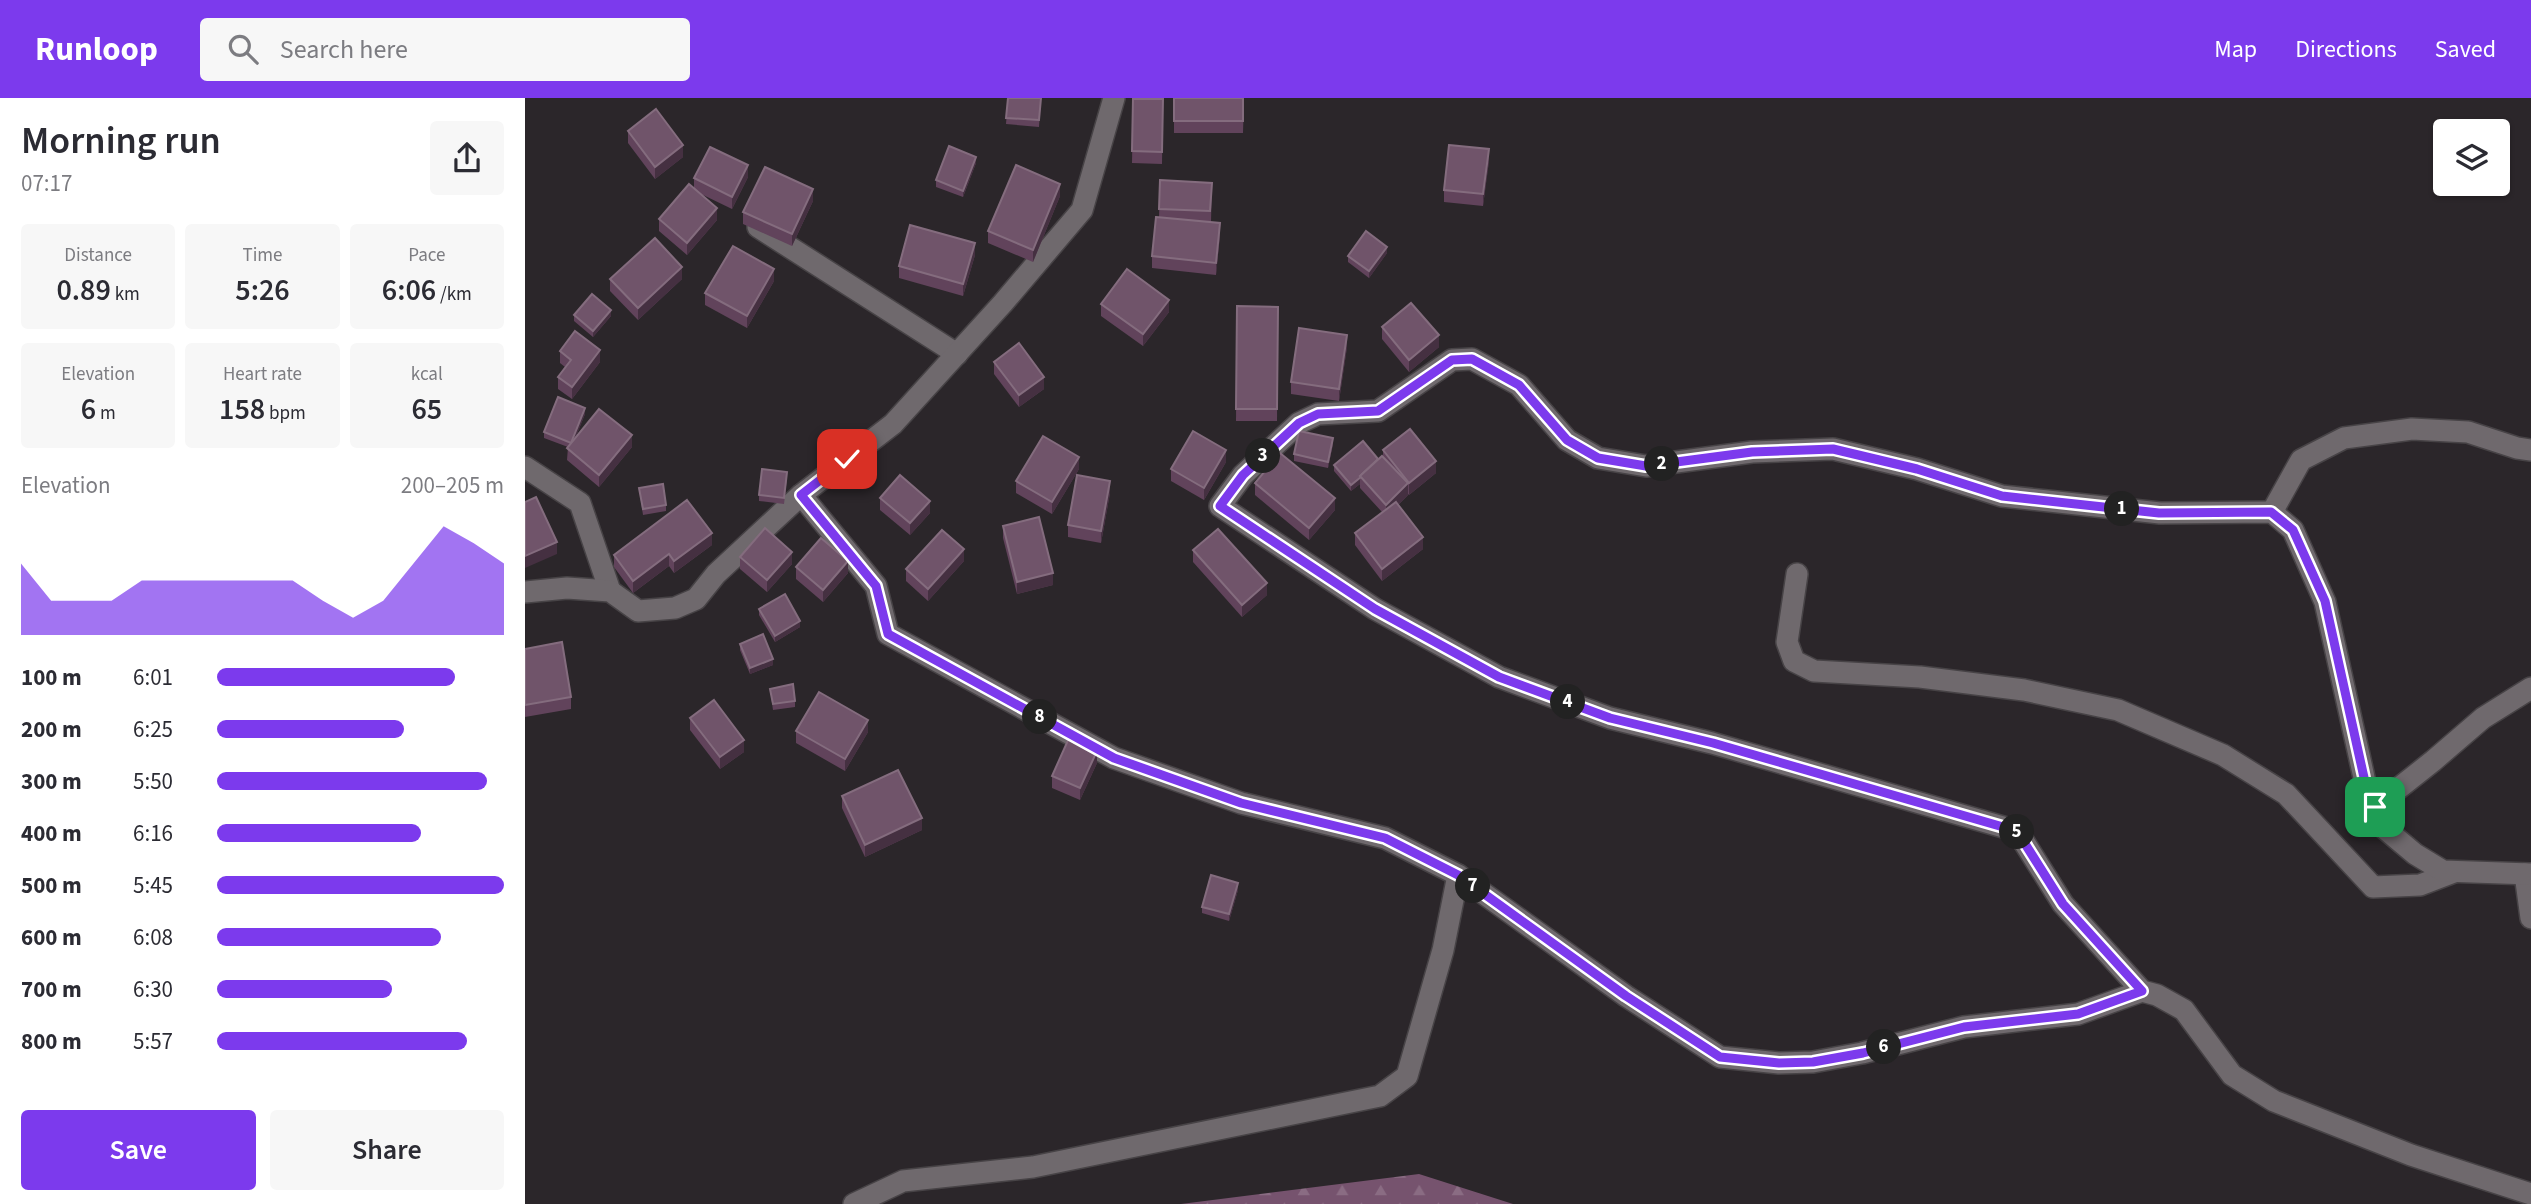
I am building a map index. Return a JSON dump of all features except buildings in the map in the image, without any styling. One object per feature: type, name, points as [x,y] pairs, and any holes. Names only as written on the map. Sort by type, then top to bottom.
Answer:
[{"type":"street","points":[[525,593],[567,587],[610,591],[638,611],[675,608],[696,599],[716,574],[801,495],[893,424],[1082,210],[1114,98]]},
{"type":"street","points":[[748,221],[957,354]]},
{"type":"street","points":[[2531,918],[2528,874],[2443,871],[2424,860],[2384,828],[2365,782],[2325,601],[2293,530],[2271,512],[2159,513],[2002,496],[1917,469],[1833,449],[1752,452],[1646,466],[1598,458],[1567,440],[1519,385],[1472,359],[1452,360],[1378,411],[1318,414],[1299,423],[1243,475],[1220,506],[1375,609],[1499,677],[1610,718],[1713,743],[2017,831],[2063,904],[2142,991],[2157,995],[2184,1010],[2232,1075],[2274,1101],[2411,1155],[2531,1194]]},
{"type":"street","points":[[2271,512],[2301,460],[2344,438],[2412,429],[2467,432],[2531,450]]},
{"type":"street","points":[[525,467],[580,503],[610,591]]},
{"type":"street","points":[[801,495],[876,586],[888,634],[1114,758],[1241,803],[1385,838],[1458,875],[1626,996],[1720,1057],[1779,1063],[1813,1062],[1863,1053],[1964,1027],[2078,1014],[2142,991]]},
{"type":"street","points":[[1797,574],[1787,642],[1794,662],[1814,671],[1920,677],[2024,690],[2118,710],[2223,755],[2286,794],[2373,887],[2420,885],[2454,872]]},
{"type":"street","points":[[2375,807],[2483,718],[2531,688]]},
{"type":"street","points":[[854,1204],[903,1181],[1033,1167],[1380,1096],[1407,1076],[1443,950],[1458,875]]},
{"type":"green space","points":[[1419,1174],[1513,1204],[1181,1204]]},
{"type":"route","points":[[847,459],[801,495],[876,586],[888,634],[1114,758],[1241,803],[1385,838],[1458,875],[1626,996],[1720,1057],[1779,1063],[1813,1062],[1863,1053],[1964,1027],[2078,1014],[2142,991],[2063,904],[2017,831],[1713,743],[1610,718],[1499,677],[1375,609],[1220,506],[1243,475],[1299,423],[1318,414],[1378,411],[1452,360],[1472,359],[1519,385],[1567,440],[1598,458],[1646,466],[1752,452],[1833,449],[1917,469],[2002,496],[2159,513],[2271,512],[2293,530],[2325,601],[2365,782],[2375,807]]}]
